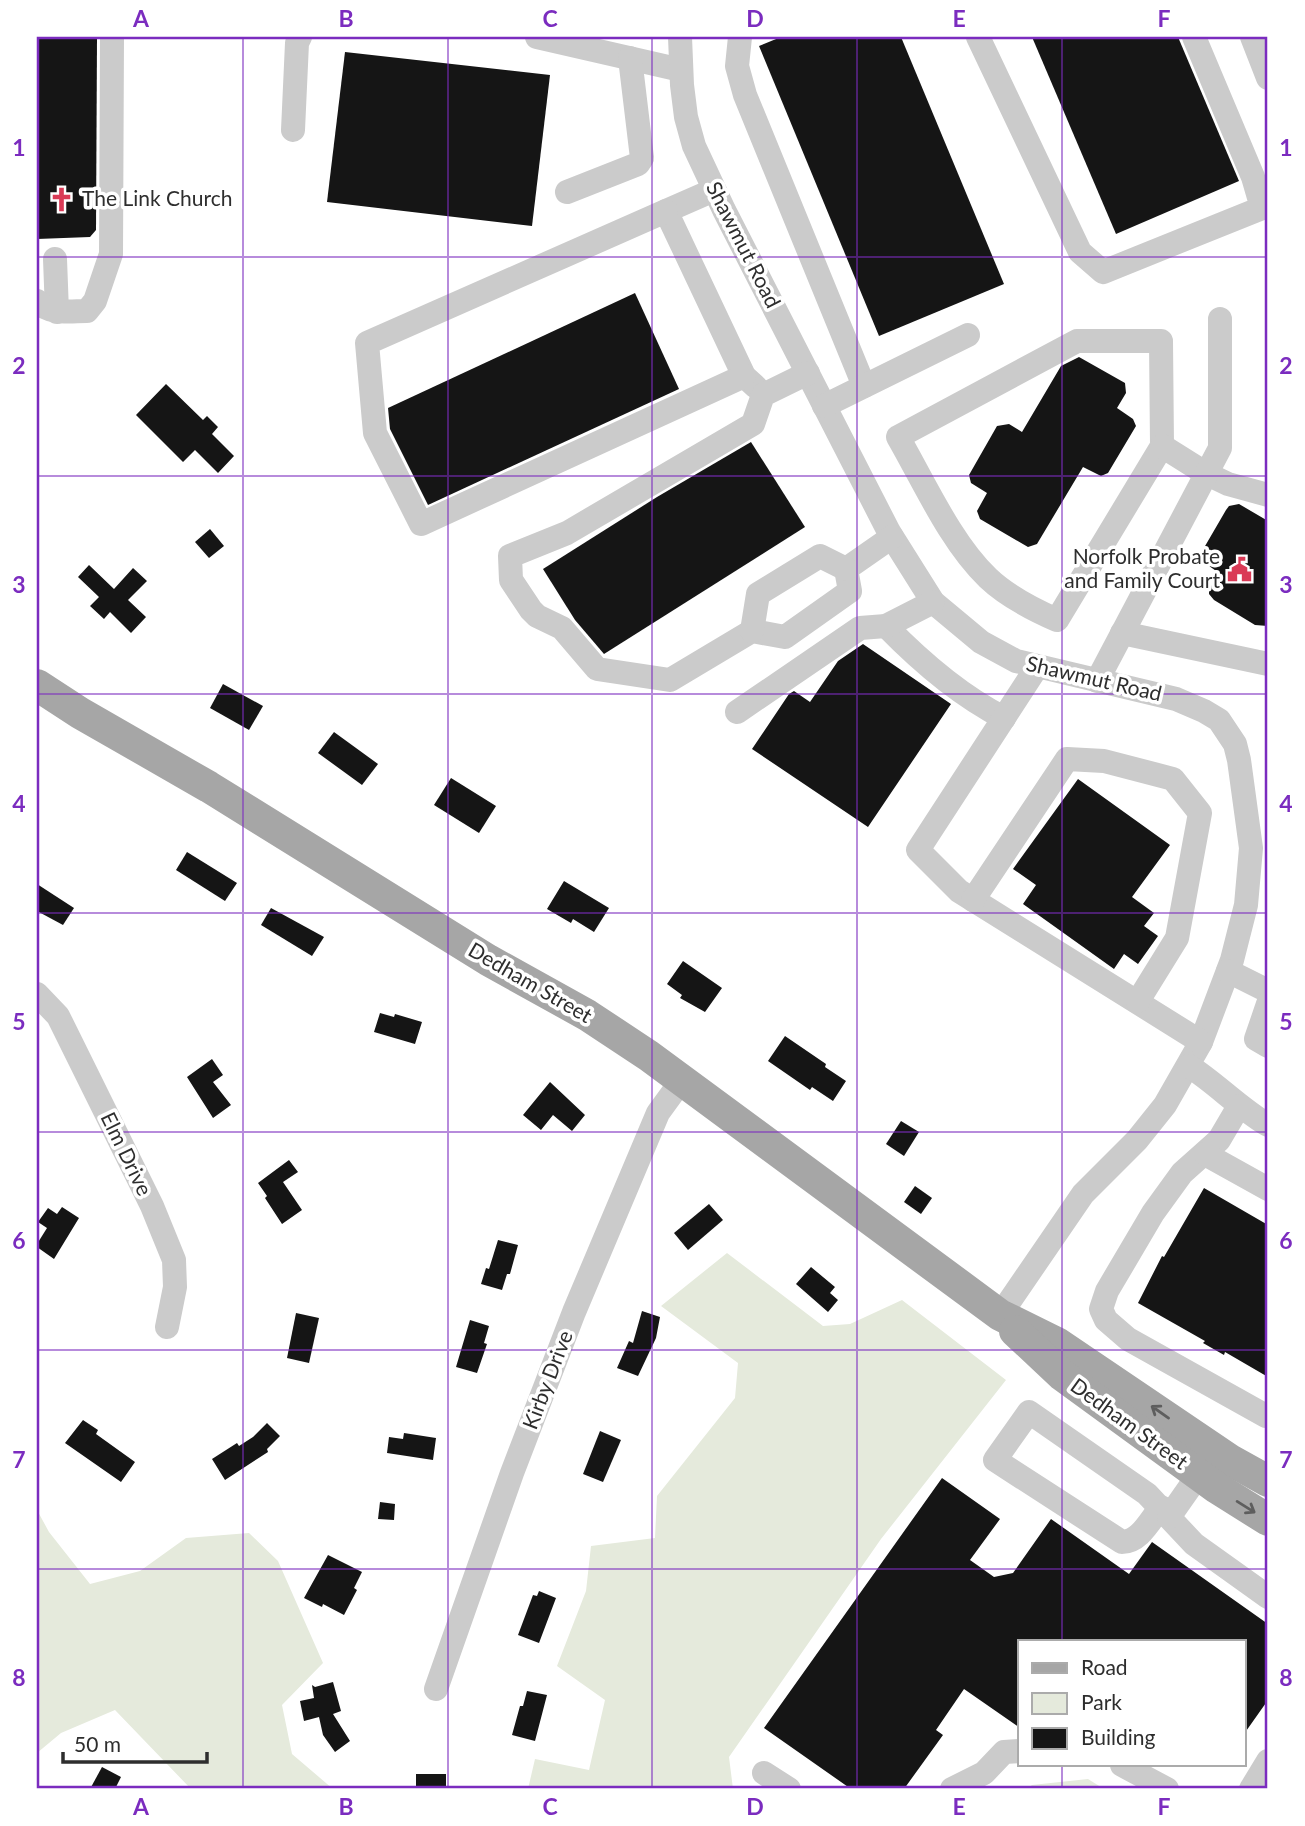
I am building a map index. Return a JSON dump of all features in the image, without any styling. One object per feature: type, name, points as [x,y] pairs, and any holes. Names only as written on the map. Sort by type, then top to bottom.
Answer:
[{"type":"main road","name":"Dedham Street","points":[[37,685],[80,713],[209,787],[488,960],[587,1015],[682,1080],[1000,1315],[1076,1354],[1207,1463],[1268,1520]]},
{"type":"main road","name":"Dedham Street","points":[[1207,1463],[1268,1481]]},
{"type":"street","points":[[55,259],[47,306],[87,311],[95,301],[111,254],[112,37]]},
{"type":"street","points":[[293,130],[297,43],[300,37]]},
{"type":"street","points":[[537,37],[681,70]]},
{"type":"street","name":"Shawmut Road","points":[[680,37],[681,70],[694,146],[892,537],[933,602],[981,642],[1016,661],[1176,699],[1219,720],[1235,744],[1243,777],[1251,848],[1246,905],[1228,971],[1201,1042],[1189,1066],[1149,1127],[1083,1194],[1000,1315]]},
{"type":"street","points":[[740,37],[737,66],[745,95],[864,386]]},
{"type":"street","points":[[978,37],[1080,252],[1103,272],[1262,208],[1261,174],[1194,37]]},
{"type":"street","points":[[1252,37],[1268,78]]},
{"type":"street","points":[[567,192],[638,164],[642,158],[630,58]]},
{"type":"street","points":[[715,190],[367,344],[375,433],[421,524],[744,376]]},
{"type":"street","points":[[666,211],[744,376],[763,395]]},
{"type":"street","points":[[1097,681],[1220,448],[1220,319]]},
{"type":"street","points":[[824,406],[968,335]]},
{"type":"street","points":[[1077,341],[1161,341],[1162,446],[1057,620],[1038,612],[997,585],[971,559],[898,437],[1077,341]]},
{"type":"street","points":[[808,373],[763,395],[753,424],[567,533],[510,556],[511,580],[531,610],[537,616],[562,628],[597,669],[670,680],[752,631],[785,637],[850,591],[846,569]]},
{"type":"street","points":[[1162,446],[1228,484],[1268,495]]},
{"type":"street","points":[[846,569],[892,537]]},
{"type":"street","points":[[752,631],[758,594],[820,556],[846,569]]},
{"type":"street","points":[[737,712],[860,628],[886,626],[933,602]]},
{"type":"street","points":[[886,626],[925,664],[978,705],[1004,718]]},
{"type":"street","points":[[1122,633],[1268,664]]},
{"type":"street","points":[[1037,667],[918,850],[959,891],[1201,1042]]},
{"type":"street","points":[[973,900],[1067,759],[1104,761],[1173,779],[1199,813],[1177,938],[1138,1001]]},
{"type":"street","points":[[1228,971],[1268,990]]},
{"type":"street","name":"Elm Drive","points":[[37,994],[58,1016],[152,1206],[174,1260],[175,1287],[167,1327]]},
{"type":"street","points":[[1268,1004],[1256,1039],[1268,1046]]},
{"type":"street","points":[[1189,1066],[1212,1081],[1239,1106],[1268,1125]]},
{"type":"street","name":"Kirby Drive","points":[[436,1689],[512,1473],[574,1312],[658,1113],[682,1080]]},
{"type":"street","points":[[1239,1106],[1219,1140],[1182,1173],[1153,1213],[1107,1291],[1101,1309],[1106,1321],[1128,1339],[1266,1416]]},
{"type":"street","points":[[1205,1154],[1268,1189]]},
{"type":"street","points":[[1207,1463],[1165,1512],[1134,1540],[1122,1542],[995,1460],[1030,1412],[1147,1494],[1165,1512],[1194,1545],[1268,1597]]},
{"type":"street","points":[[952,1789],[984,1773],[1004,1752],[1018,1751]]},
{"type":"street","points":[[1251,1789],[1268,1761]]},
{"type":"street","points":[[1124,1766],[1167,1789]]},
{"type":"street","points":[[764,1773],[789,1789]]},
{"type":"green space","points":[[727,1253],[823,1326],[850,1324],[902,1300],[1006,1380],[881,1539],[729,1757],[733,1789],[528,1789],[535,1759],[589,1770],[605,1700],[557,1666],[586,1591],[591,1546],[655,1538],[657,1496],[735,1398],[738,1363],[661,1306]]},
{"type":"green space","points":[[37,1510],[49,1532],[90,1584],[140,1571],[186,1538],[249,1533],[278,1561],[323,1663],[282,1705],[292,1754],[333,1789],[191,1789],[115,1710],[61,1733],[37,1753]]},
{"type":"green space","points":[[1088,1779],[1104,1789],[1027,1789],[1032,1785]]},
{"type":"building","points":[[37,37],[97,37],[96,230],[90,237],[37,239]]},
{"type":"building","points":[[781,37],[901,37],[1004,284],[879,336],[759,46]]},
{"type":"building","points":[[1032,37],[1178,37],[1239,181],[1116,234]]},
{"type":"building","points":[[345,52],[550,75],[532,226],[327,202]]},
{"type":"building","points":[[635,293],[679,389],[428,505],[390,429],[388,408]]},
{"type":"building","points":[[1079,357],[1125,383],[1126,393],[1117,408],[1133,419],[1136,426],[1108,473],[1101,476],[1083,467],[1037,544],[1028,547],[980,519],[977,511],[987,493],[971,483],[969,475],[997,426],[1009,424],[1022,432],[1061,366]]},
{"type":"building","points":[[166,384],[203,420],[207,416],[218,427],[212,434],[234,456],[218,473],[195,450],[183,462],[136,415]]},
{"type":"building","points":[[751,442],[805,527],[604,654],[575,620],[543,569]]},
{"type":"building","name":"Norfolk Probate and Family Court","points":[[1239,504],[1268,521],[1268,626],[1255,625],[1214,600],[1209,594],[1209,589],[1219,573],[1202,561],[1201,553],[1229,506]]},
{"type":"building","points":[[210,529],[224,546],[209,558],[195,542]]},
{"type":"building","points":[[89,565],[114,589],[133,568],[147,581],[128,600],[146,617],[131,633],[110,612],[104,619],[90,606],[99,597],[78,577]]},
{"type":"building","points":[[863,644],[951,704],[868,827],[752,749],[789,694],[794,691],[810,702],[838,661]]},
{"type":"building","points":[[223,684],[263,706],[249,730],[210,708]]},
{"type":"building","points":[[334,732],[378,764],[362,785],[318,753]]},
{"type":"building","points":[[451,778],[496,806],[479,833],[434,805]]},
{"type":"building","points":[[1078,779],[1170,845],[1132,897],[1154,913],[1144,926],[1158,936],[1138,964],[1124,954],[1114,969],[1023,904],[1036,885],[1013,869]]},
{"type":"building","points":[[187,852],[237,883],[225,901],[176,870]]},
{"type":"building","points":[[564,881],[609,908],[594,932],[573,919],[571,923],[547,909]]},
{"type":"building","points":[[37,884],[74,908],[63,925],[37,911]]},
{"type":"building","points":[[271,908],[324,937],[312,956],[261,925]]},
{"type":"building","points":[[683,961],[722,988],[705,1012],[680,998],[682,995],[667,984]]},
{"type":"building","points":[[380,1013],[394,1017],[395,1014],[422,1022],[415,1044],[374,1032]]},
{"type":"building","points":[[785,1036],[846,1081],[833,1101],[812,1087],[810,1090],[768,1061]]},
{"type":"building","points":[[212,1059],[223,1075],[213,1082],[231,1105],[213,1118],[187,1077]]},
{"type":"building","points":[[550,1082],[585,1115],[572,1131],[553,1115],[541,1130],[523,1115]]},
{"type":"building","points":[[901,1121],[919,1132],[904,1156],[886,1144]]},
{"type":"building","points":[[289,1160],[298,1172],[283,1182],[302,1210],[282,1224],[258,1183]]},
{"type":"building","points":[[915,1186],[932,1198],[921,1214],[904,1202]]},
{"type":"building","points":[[1204,1188],[1268,1225],[1268,1377],[1225,1352],[1224,1355],[1203,1343],[1205,1341],[1138,1303],[1162,1256],[1164,1257]]},
{"type":"building","points":[[709,1204],[723,1220],[688,1250],[674,1233]]},
{"type":"building","points":[[62,1207],[79,1218],[54,1259],[37,1247],[47,1228],[38,1222],[48,1208],[57,1214]]},
{"type":"building","points":[[498,1240],[518,1245],[510,1274],[507,1274],[502,1290],[481,1284]]},
{"type":"building","points":[[811,1267],[835,1287],[830,1293],[838,1300],[828,1312],[796,1284]]},
{"type":"building","points":[[642,1311],[660,1317],[656,1338],[638,1376],[617,1368],[629,1341],[633,1343]]},
{"type":"building","points":[[296,1313],[319,1318],[309,1363],[287,1358]]},
{"type":"building","points":[[470,1320],[489,1326],[484,1343],[487,1344],[477,1373],[456,1367]]},
{"type":"building","points":[[83,1420],[98,1430],[96,1434],[135,1462],[121,1482],[65,1443]]},
{"type":"building","points":[[267,1423],[280,1436],[267,1449],[268,1452],[225,1480],[212,1459],[237,1443],[239,1446],[253,1437]]},
{"type":"building","points":[[600,1431],[621,1440],[603,1482],[583,1474]]},
{"type":"building","points":[[404,1433],[436,1438],[433,1460],[387,1453],[389,1437],[403,1439]]},
{"type":"building","points":[[942,1478],[1000,1519],[970,1560],[994,1577],[1013,1573],[1051,1519],[1129,1574],[1152,1542],[1268,1624],[1268,1700],[1246,1731],[1246,1640],[1018,1640],[1018,1727],[964,1689],[936,1730],[943,1735],[904,1789],[851,1789],[764,1728]]},
{"type":"building","points":[[380,1502],[395,1504],[394,1520],[378,1519]]},
{"type":"building","points":[[328,1555],[362,1572],[354,1588],[357,1590],[344,1615],[304,1598]]},
{"type":"building","points":[[539,1591],[556,1598],[539,1643],[518,1635],[533,1595],[537,1596]]},
{"type":"building","points":[[333,1682],[341,1711],[333,1714],[350,1741],[335,1752],[323,1735],[319,1717],[304,1721],[300,1701],[314,1698],[312,1685],[315,1687]]},
{"type":"building","points":[[527,1691],[547,1695],[535,1741],[512,1735]]},
{"type":"building","points":[[102,1767],[121,1777],[115,1789],[90,1789]]},
{"type":"building","points":[[416,1774],[446,1774],[446,1789],[416,1789]]},
{"type":"place","name":"The Link Church","points":[[62,199]]},
{"type":"place","name":"Norfolk Probate and Family Court","points":[[1240,569]]}]
